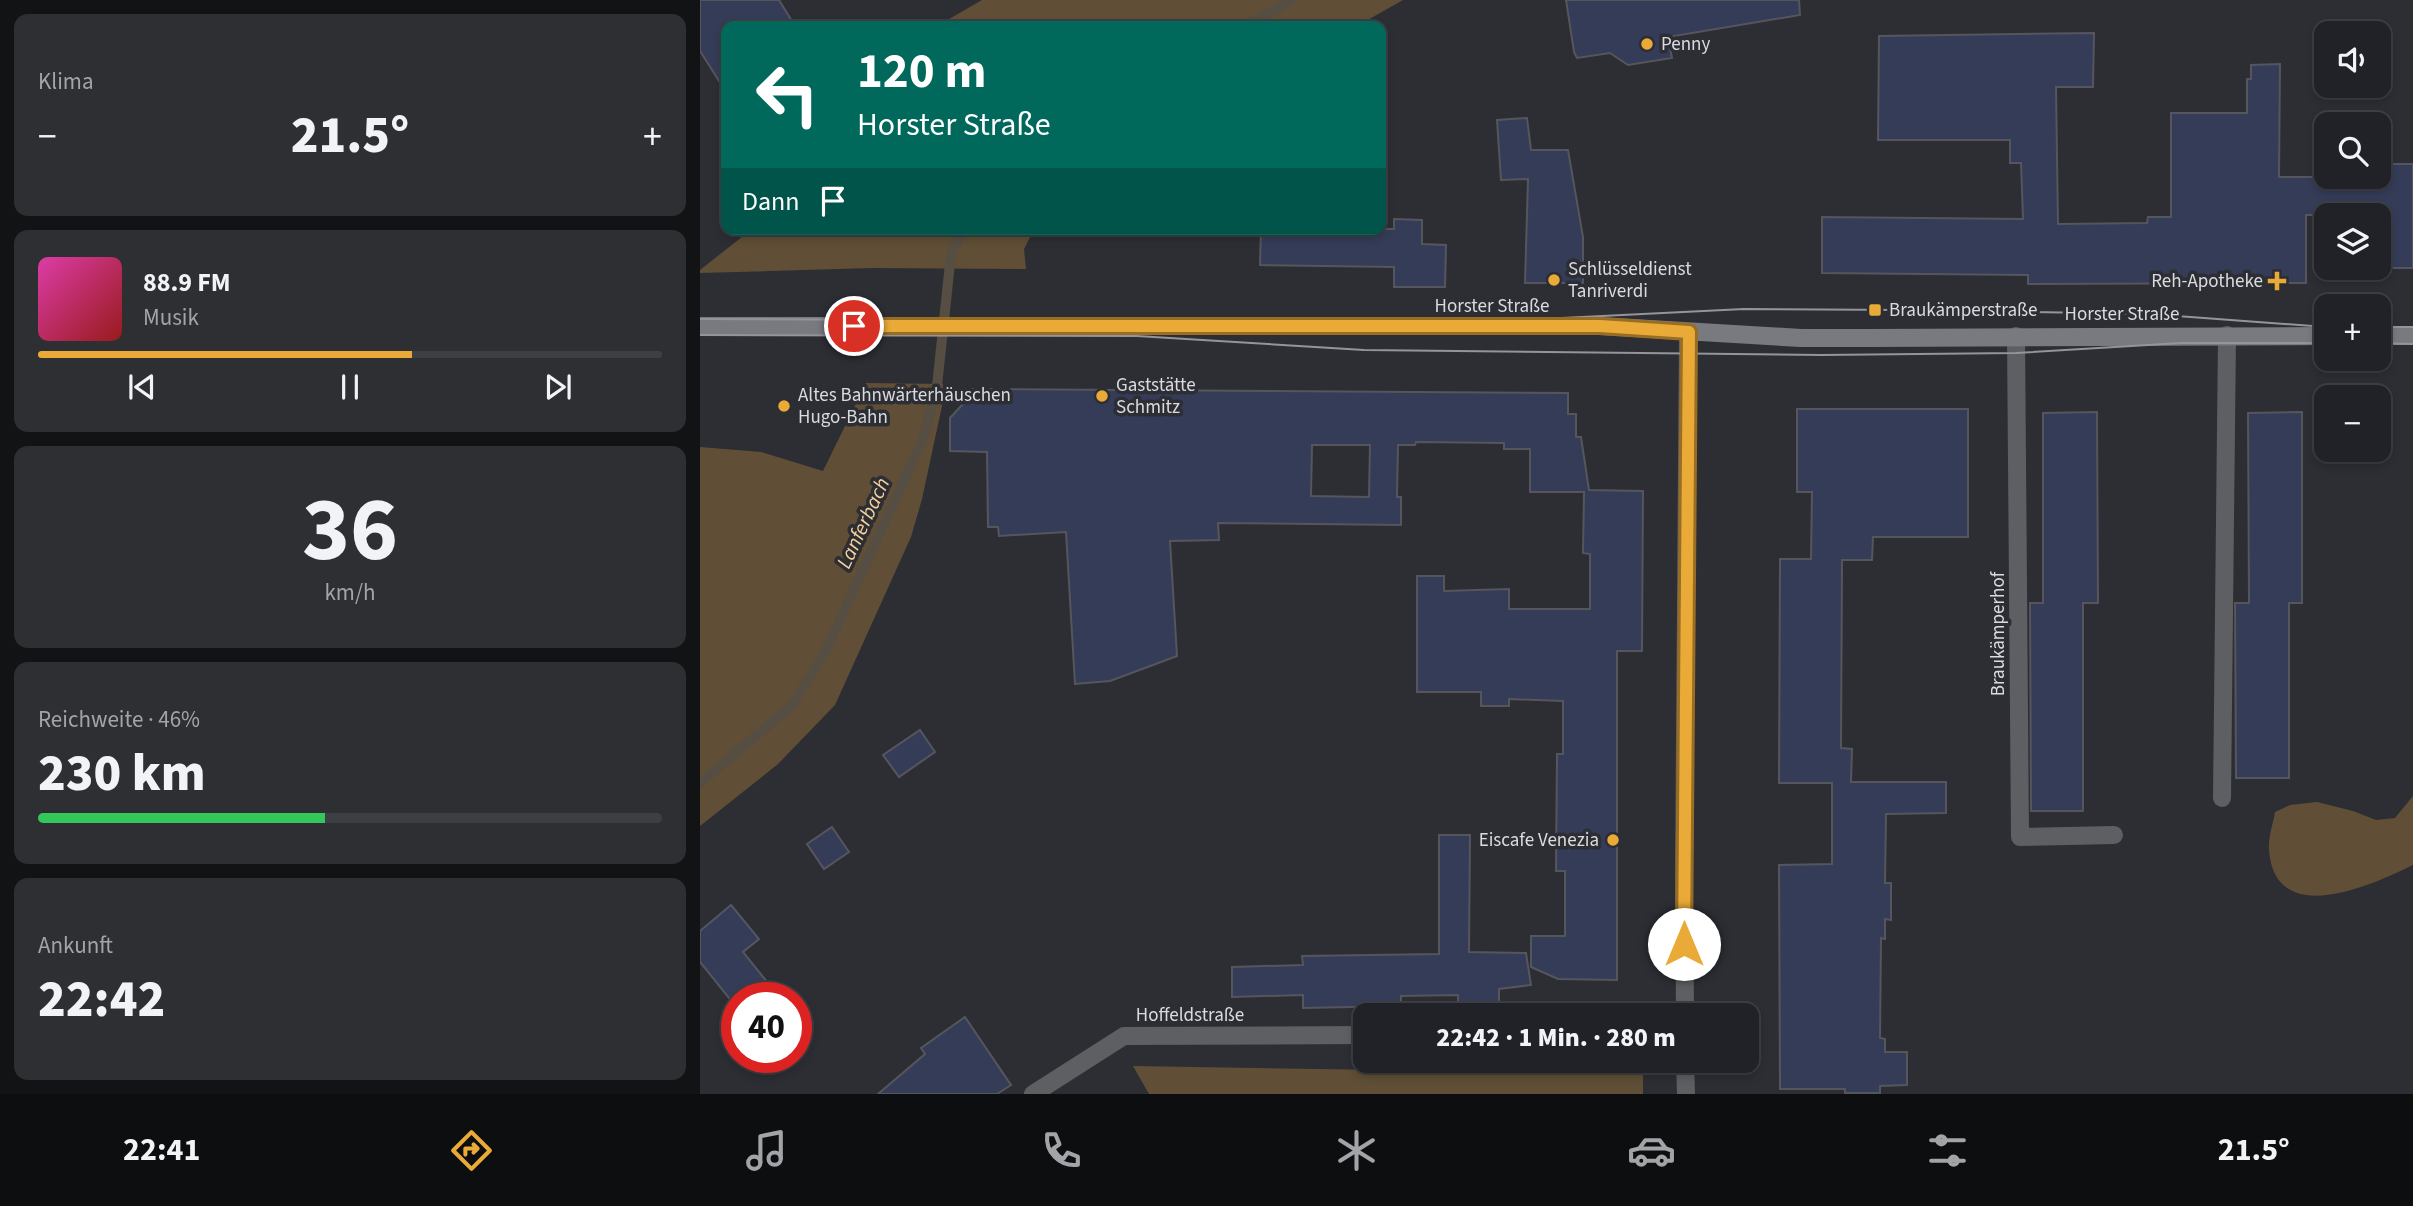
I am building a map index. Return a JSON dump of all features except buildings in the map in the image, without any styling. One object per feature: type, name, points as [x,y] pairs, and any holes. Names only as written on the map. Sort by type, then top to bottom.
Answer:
[{"type":"main road","name":"Horster Straße","points":[[700,326],[1600,326],[1812,338],[2314,336]]},
{"type":"main road","points":[[2391,336],[2413,336]]},
{"type":"street","points":[[1685,1003],[1689,332]]},
{"type":"street","points":[[2222,797],[2227,335]]},
{"type":"street","name":"Braukämperhof","points":[[2016,336],[2020,837],[2115,835]]},
{"type":"street","name":"Hoffeldstraße","points":[[1033,1094],[1124,1036],[1353,1035]]},
{"type":"street","points":[[1685,1073],[1686,1094]]},
{"type":"shaded area","points":[[982,0],[1403,0],[1366,21],[946,21]]},
{"type":"shaded area","points":[[744,235],[1031,235],[1024,249],[1026,269],[872,268],[700,273],[700,270]]},
{"type":"shaded area","points":[[866,383],[943,384],[942,406],[911,537],[835,705],[778,764],[700,826],[700,447],[761,452],[823,471]]},
{"type":"shaded area","points":[[2413,796],[2413,865],[2373,883],[2327,895],[2306,895],[2288,889],[2275,874],[2269,845],[2275,812],[2290,805],[2317,802],[2376,820],[2395,818]]},
{"type":"shaded area","points":[[1133,1066],[1353,1069],[1353,1073],[1643,1074],[1643,1094],[1149,1094]]},
{"type":"waterway","name":"Lanferbach","points":[[1254,21],[1292,0]]},
{"type":"waterway","name":"Lanferbach","points":[[700,783],[792,705],[827,648],[923,439],[937,386],[951,254],[961,235]]},
{"type":"tram line","points":[[700,319],[1541,319],[1744,309],[2150,314],[2314,326]]},
{"type":"tram line","points":[[2391,327],[2413,327]]},
{"type":"tram line","points":[[700,335],[1137,336],[1364,350],[1821,355],[2016,353],[2181,343],[2314,343]]},
{"type":"tram line","points":[[2391,343],[2413,344]]},
{"type":"place","name":"Penny","points":[[1647,44]]},
{"type":"place","name":"Schlüsseldienst Tanriverdi","points":[[1554,280]]},
{"type":"place","name":"Reh-Apotheke","points":[[2277,281]]},
{"type":"place","name":"Braukämperstraße","points":[[1875,310]]},
{"type":"place","name":"Gaststätte Schmitz","points":[[1102,396]]},
{"type":"place","name":"Altes Bahnwärterhäuschen Hugo-Bahn","points":[[784,406]]},
{"type":"place","name":"Eiscafe Venezia","points":[[1613,840]]},
{"type":"route","points":[[854,326],[1600,326],[1689,332],[1684,944]]}]
